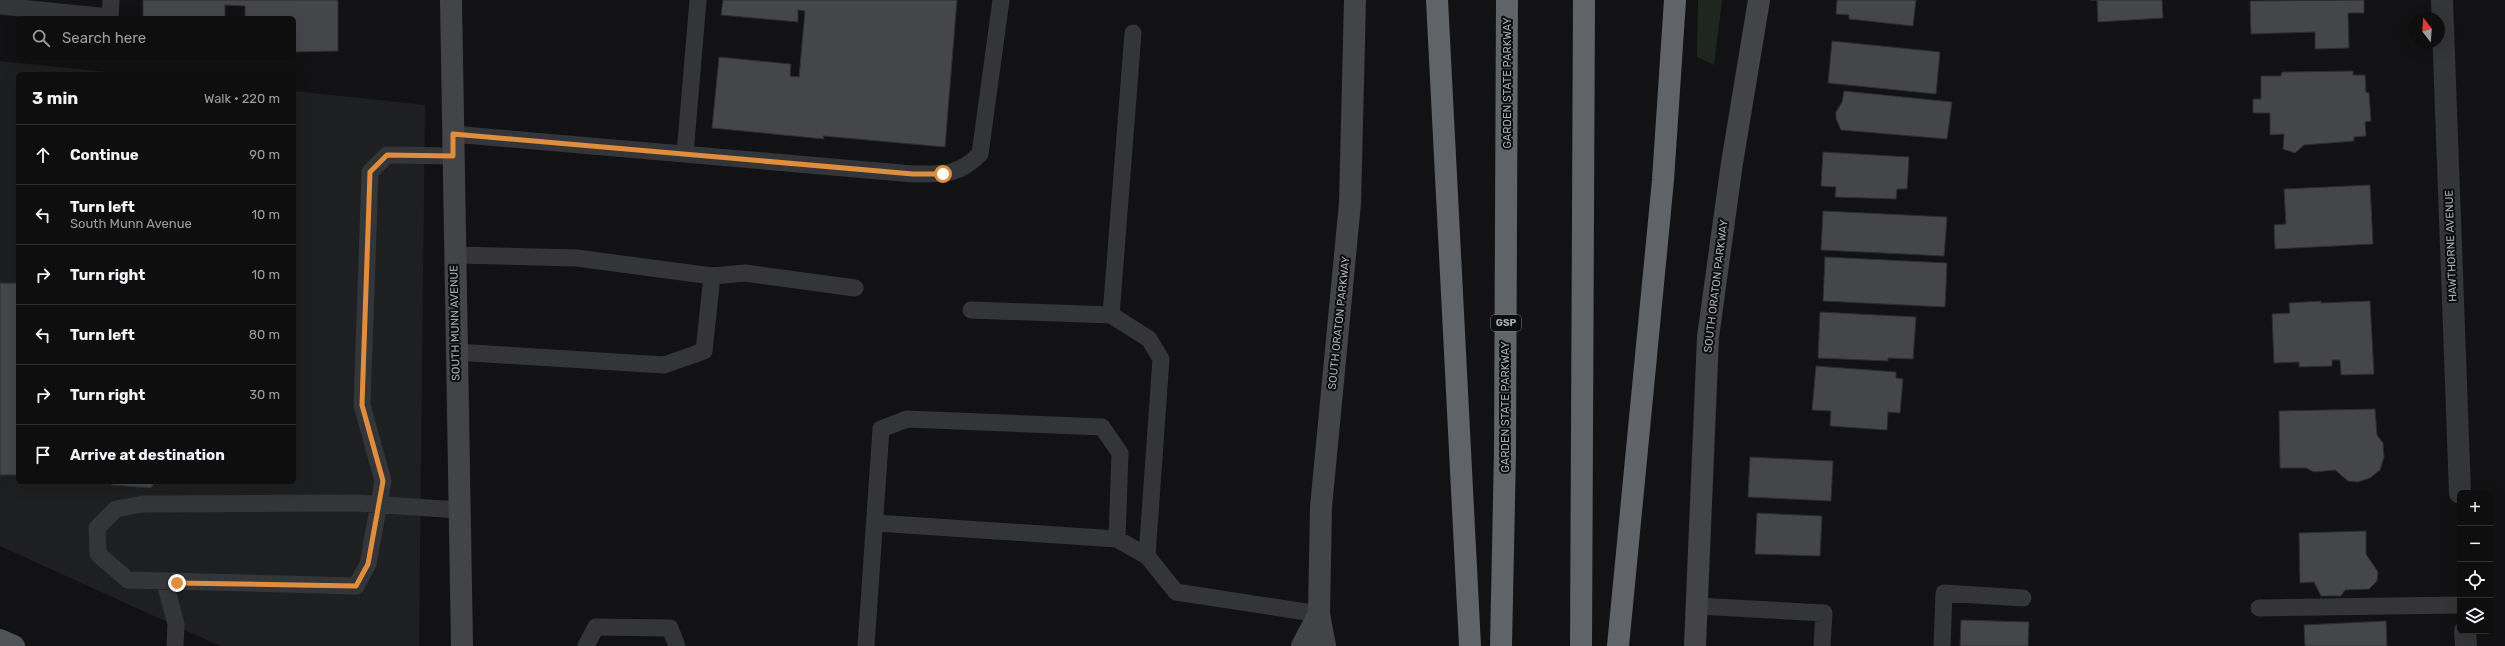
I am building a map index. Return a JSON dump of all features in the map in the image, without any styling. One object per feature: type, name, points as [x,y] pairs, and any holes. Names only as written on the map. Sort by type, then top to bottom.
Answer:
[{"type":"highway","points":[[1437,0],[1470,646]]},
{"type":"highway","name":"GARDEN STATE PARKWAY","points":[[1501,646],[1505,467],[1507,0]]},
{"type":"highway","points":[[1580,646],[1584,0]]},
{"type":"highway","points":[[1618,646],[1663,180],[1675,0]]},
{"type":"main road","name":"SOUTH MUNN AVENUE","points":[[451,0],[458,510],[462,646]]},
{"type":"main road","name":"SOUTH ORATON PARKWAY","points":[[1325,646],[1319,614],[1321,507],[1350,203],[1355,0]]},
{"type":"main road","name":"SOUTH ORATON PARKWAY","points":[[1695,646],[1708,337],[1732,163],[1759,0]]},
{"type":"main road","points":[[1302,646],[1319,614]]},
{"type":"main road","points":[[0,640],[14,646]]},
{"type":"street","name":"HAWTHORNE AVENUE","points":[[2442,0],[2460,490]]},
{"type":"street","points":[[2466,634],[2466,646]]},
{"type":"lane","points":[[110,16],[111,0]]},
{"type":"lane","points":[[685,154],[698,0]]},
{"type":"lane","points":[[453,134],[913,174],[943,174],[967,167],[980,154],[1001,0]]},
{"type":"lane","points":[[0,6],[100,16]]},
{"type":"lane","points":[[1111,315],[1133,33]]},
{"type":"lane","points":[[453,156],[387,155],[370,172],[362,405],[383,481],[377,504],[368,564],[356,586],[165,583],[128,580],[98,554],[97,528],[116,510],[143,504],[377,504],[458,510]]},
{"type":"lane","points":[[454,256],[577,258],[712,276],[745,273],[855,288]]},
{"type":"lane","points":[[456,352],[664,365],[704,351],[712,276]]},
{"type":"lane","points":[[972,310],[1111,315],[1149,339],[1161,359],[1147,556]]},
{"type":"lane","points":[[866,646],[876,523],[881,429],[907,419],[1102,427],[1120,453],[1117,538]]},
{"type":"lane","points":[[876,523],[1117,538],[1147,556],[1176,592],[1319,614]]},
{"type":"lane","points":[[165,583],[176,624],[175,646]]},
{"type":"lane","points":[[1942,646],[1944,593],[2023,598]]},
{"type":"lane","points":[[2259,608],[2457,605]]},
{"type":"lane","points":[[1697,606],[1824,613],[1822,646]]},
{"type":"lane","points":[[586,646],[596,627],[670,628],[677,646]]},
{"type":"shaded area","points":[[1698,0],[1722,0],[1714,65],[1697,57]]},
{"type":"shaded area","points":[[0,61],[107,72],[16,72],[16,484],[296,484],[296,91],[425,105],[419,646],[220,646],[0,546]]},
{"type":"building","points":[[143,0],[338,0],[338,51],[296,52],[296,16],[245,16],[245,6],[225,5],[225,16],[143,16]]},
{"type":"building","points":[[723,0],[957,0],[945,147],[823,136],[824,139],[712,128],[719,57],[791,64],[790,76],[799,77],[805,11],[798,10],[798,22],[721,15]]},
{"type":"building","points":[[1837,0],[1916,0],[1913,26],[1849,19],[1849,15],[1836,14]]},
{"type":"building","points":[[2097,0],[2162,0],[2163,18],[2098,22]]},
{"type":"building","points":[[2364,0],[2364,13],[2348,13],[2349,48],[2315,49],[2315,32],[2251,34],[2250,1]]},
{"type":"building","points":[[1832,41],[1940,52],[1936,94],[1828,83]]},
{"type":"building","points":[[2353,71],[2353,75],[2365,75],[2366,92],[2369,93],[2371,121],[2365,122],[2366,136],[2354,137],[2354,141],[2304,145],[2295,153],[2283,149],[2284,134],[2270,135],[2270,113],[2253,113],[2253,99],[2261,99],[2261,76],[2281,76],[2282,72]]},
{"type":"building","points":[[1844,91],[1952,102],[1947,139],[1841,130],[1836,119],[1836,112],[1842,102]]},
{"type":"building","points":[[1823,152],[1909,157],[1907,189],[1897,189],[1896,199],[1835,197],[1836,187],[1821,186]]},
{"type":"building","points":[[2370,185],[2373,244],[2275,249],[2274,225],[2286,224],[2284,189]]},
{"type":"building","points":[[1823,211],[1947,217],[1944,256],[1821,250]]},
{"type":"building","points":[[1825,257],[1947,263],[1945,307],[1823,301]]},
{"type":"building","points":[[0,283],[16,283],[16,475],[0,475]]},
{"type":"building","points":[[2321,301],[2321,303],[2370,301],[2374,374],[2341,375],[2340,360],[2332,360],[2332,366],[2299,367],[2299,362],[2274,363],[2272,314],[2290,313],[2289,303]]},
{"type":"building","points":[[1820,312],[1916,317],[1913,359],[1888,358],[1888,361],[1818,358]]},
{"type":"building","points":[[1816,366],[1896,372],[1896,378],[1903,379],[1900,413],[1888,412],[1887,430],[1830,426],[1831,411],[1812,410]]},
{"type":"building","points":[[2375,409],[2377,435],[2383,443],[2384,457],[2380,470],[2370,478],[2358,482],[2348,481],[2335,470],[2314,472],[2306,468],[2280,468],[2279,411]]},
{"type":"building","points":[[1750,457],[1833,461],[1831,501],[1748,497]]},
{"type":"building","points":[[111,484],[154,484],[151,488]]},
{"type":"building","points":[[1757,513],[1822,516],[1820,556],[1755,554]]},
{"type":"building","points":[[2366,531],[2366,554],[2378,572],[2377,581],[2369,589],[2345,590],[2341,596],[2321,596],[2314,582],[2300,583],[2299,533]]},
{"type":"building","points":[[1961,620],[2029,622],[2028,646],[1960,646]]},
{"type":"building","points":[[2386,621],[2387,646],[2305,646],[2304,625]]},
{"type":"route","points":[[177,583],[356,586],[368,564],[377,504],[383,481],[362,405],[370,172],[387,155],[453,156],[453,134],[913,174],[943,174]]}]
